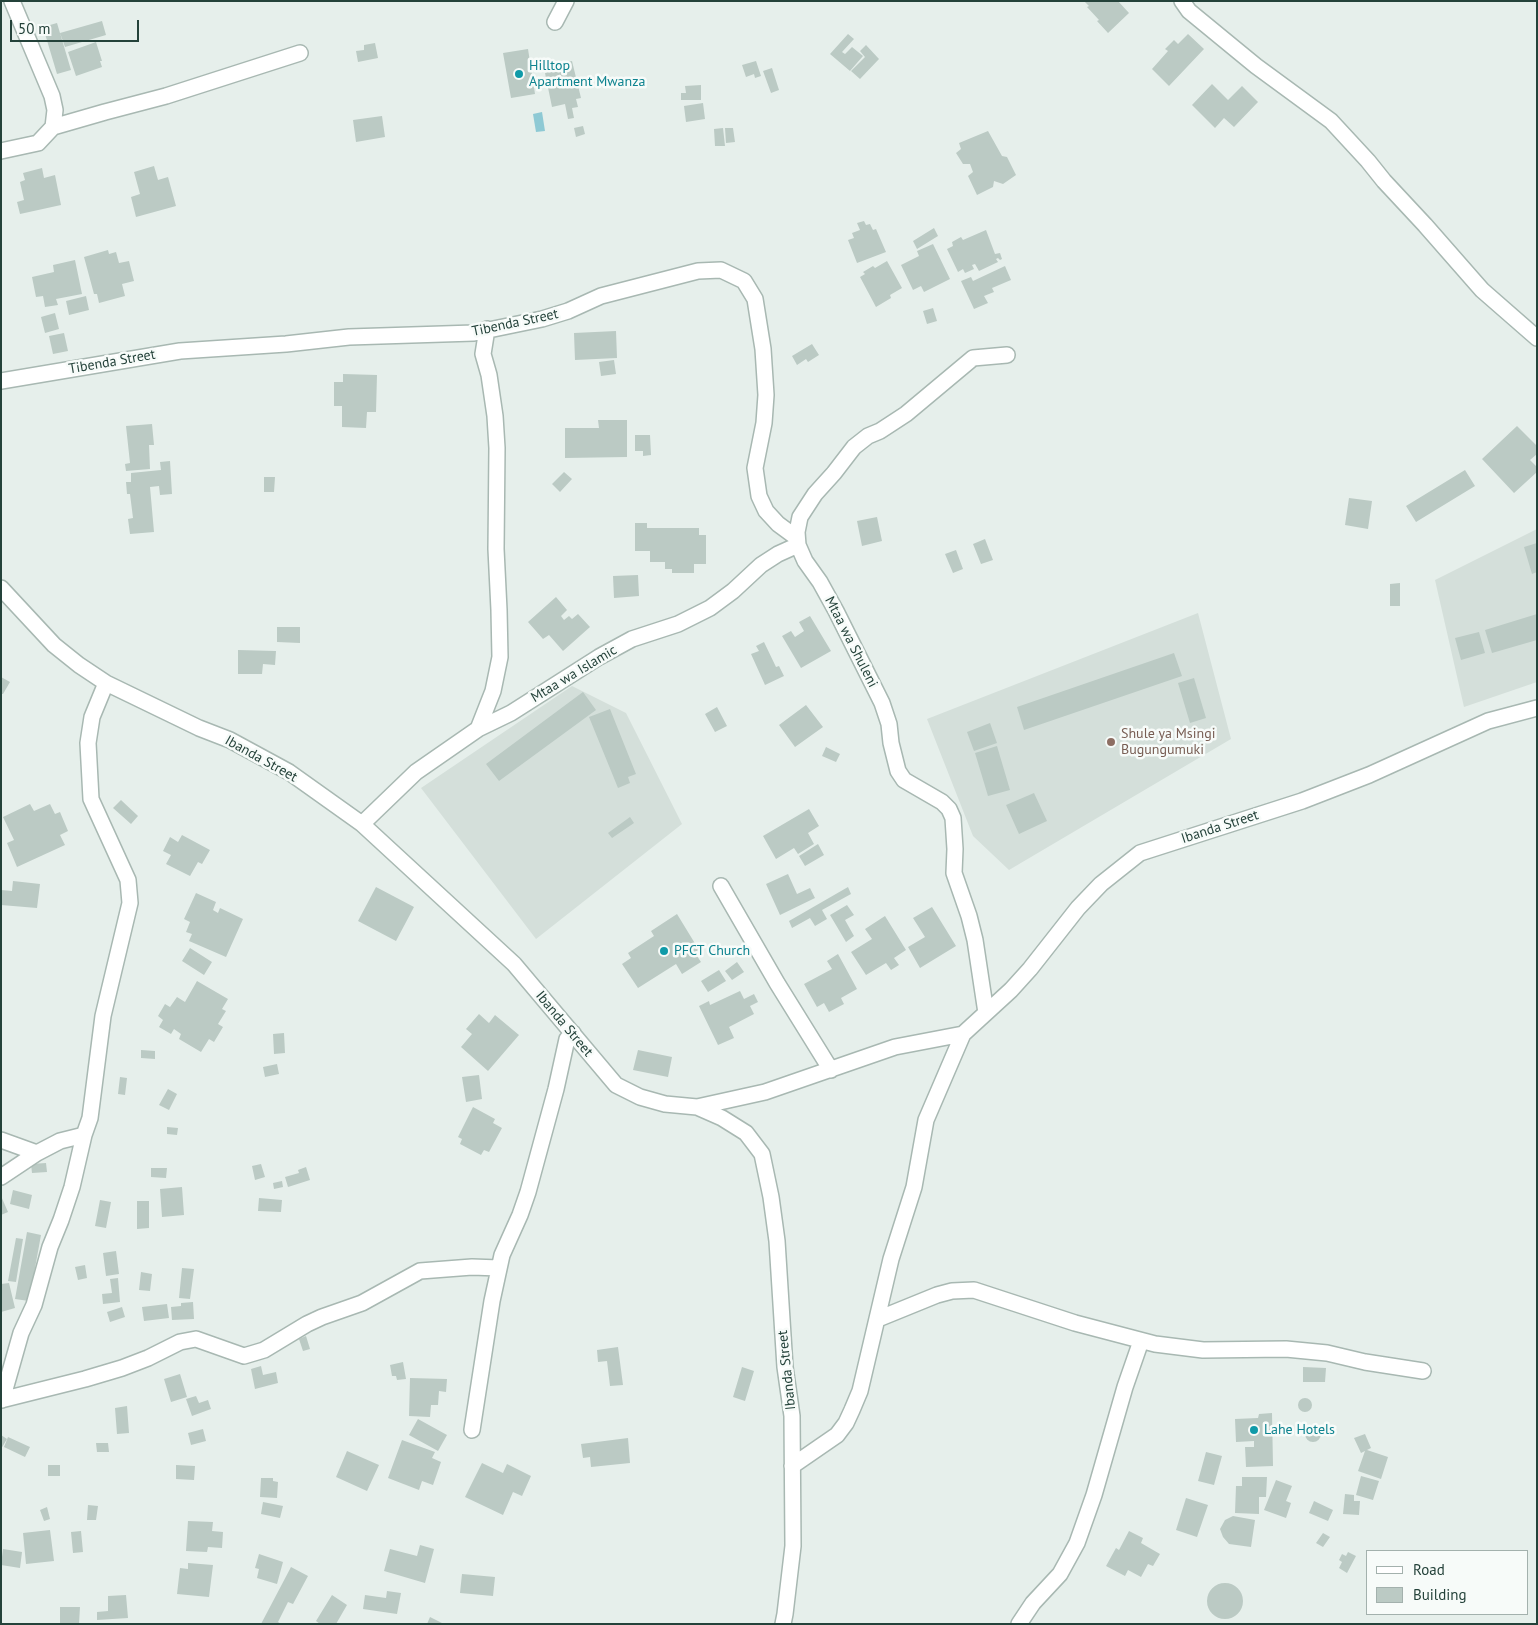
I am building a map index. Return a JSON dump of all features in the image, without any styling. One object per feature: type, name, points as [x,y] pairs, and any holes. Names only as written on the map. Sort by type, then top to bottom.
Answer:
[{"type":"street","points":[[12,1],[52,96],[55,110],[53,127]]},
{"type":"street","points":[[555,22],[566,1]]},
{"type":"street","points":[[1182,1],[1189,11],[1256,66],[1331,121],[1482,290],[1537,338]]},
{"type":"street","points":[[1,151],[38,143],[53,127],[166,96],[300,53]]},
{"type":"street","name":"Tibenda Street","points":[[1,381],[180,351],[349,338],[474,332],[542,319],[568,311],[601,296],[698,271],[721,270],[744,281],[755,299],[763,349],[766,395],[764,422],[756,468],[760,496],[766,511],[798,541]]},
{"type":"street","points":[[478,729],[493,691],[500,657],[496,549],[497,448],[489,375],[483,354],[487,329]]},
{"type":"street","points":[[798,541],[797,532],[800,517],[814,494],[834,473],[854,447],[868,436],[906,414],[973,358],[1007,355]]},
{"type":"street","name":"Mtaa wa Islamic","points":[[362,824],[416,772],[478,729],[511,713],[599,657],[632,639],[678,624],[710,608],[733,591],[761,565],[798,541]]},
{"type":"street","name":"Mtaa wa Shuleni","points":[[798,541],[805,561],[820,582],[836,611],[882,703],[889,724],[891,743],[898,772],[904,780],[942,802],[950,809],[953,818],[955,849],[954,873],[975,940],[986,1013]]},
{"type":"street","name":"Ibanda Street","points":[[1,588],[54,645],[106,683],[199,728],[230,740],[288,772],[362,824],[514,964],[616,1085],[640,1097],[665,1104],[697,1107],[722,1118],[746,1132],[762,1154],[772,1197],[786,1367],[792,1416],[793,1546],[783,1624]]},
{"type":"street","points":[[2,1400],[21,1333],[34,1305],[50,1247],[69,1195],[90,1118],[103,1016],[130,903],[128,880],[91,799],[88,743],[92,717],[106,683]]},
{"type":"street","name":"Ibanda Street","points":[[963,1034],[1030,969],[1078,908],[1100,884],[1140,853],[1302,801],[1369,775],[1488,721],[1537,708]]},
{"type":"street","points":[[722,886],[777,983],[831,1070]]},
{"type":"street","points":[[472,1430],[492,1301],[502,1255],[528,1192],[556,1089],[567,1039],[573,1033]]},
{"type":"street","points":[[697,1107],[765,1092],[895,1047],[963,1034]]},
{"type":"street","points":[[792,1466],[836,1435],[846,1423],[860,1391],[892,1259],[914,1187],[926,1120],[963,1034]]},
{"type":"street","points":[[1,1177],[37,1152],[60,1141],[84,1135]]},
{"type":"street","points":[[1,1140],[37,1152]]},
{"type":"street","points":[[2,1400],[122,1368],[148,1358],[180,1342],[196,1338],[244,1356],[264,1350],[322,1317],[362,1303],[420,1271],[472,1267],[499,1268]]},
{"type":"street","points":[[878,1319],[918,1301],[937,1295],[952,1291],[974,1290],[1141,1342],[1195,1350],[1286,1348],[1327,1353],[1365,1362],[1423,1371]]},
{"type":"street","points":[[1019,1624],[1033,1603],[1060,1574],[1069,1560],[1094,1495],[1141,1342]]},
{"type":"shaded area","points":[[1537,529],[1537,682],[1464,707],[1435,580]]},
{"type":"shaded area","points":[[1198,613],[1231,739],[1009,870],[973,836],[927,719]]},
{"type":"shaded area","points":[[572,686],[626,713],[682,824],[536,939],[421,788]]},
{"type":"water","points":[[542,112],[545,131],[536,132],[533,114]]},
{"type":"building","points":[[1084,1],[1118,1],[1129,13],[1108,33],[1097,21],[1099,20]]},
{"type":"building","points":[[102,21],[106,35],[65,47],[60,33]]},
{"type":"building","points":[[57,23],[71,70],[57,74],[43,27]]},
{"type":"building","points":[[848,34],[854,39],[842,52],[845,54],[852,47],[863,56],[850,71],[830,54]]},
{"type":"building","points":[[1188,34],[1204,49],[1169,86],[1152,69],[1168,51],[1165,49],[1174,40],[1178,44]]},
{"type":"building","points":[[96,42],[102,67],[76,76],[68,52]]},
{"type":"building","points":[[375,43],[378,58],[358,62],[356,51],[364,50],[364,45]]},
{"type":"building","points":[[866,45],[879,59],[860,79],[851,71],[865,57],[860,51]]},
{"type":"building","name":"Hilltop Apartment Mwanza","points":[[528,49],[535,94],[511,98],[503,53]]},
{"type":"building","points":[[572,61],[581,98],[576,99],[578,107],[572,108],[574,118],[568,119],[565,104],[552,107],[545,73],[560,69],[559,64]]},
{"type":"building","points":[[756,61],[761,76],[755,78],[754,74],[746,77],[742,65]]},
{"type":"building","points":[[772,68],[779,90],[771,93],[763,71]]},
{"type":"building","points":[[1212,84],[1228,100],[1242,86],[1258,102],[1234,127],[1224,118],[1215,128],[1192,105]]},
{"type":"building","points":[[701,85],[701,100],[681,100],[681,93],[686,93],[685,86]]},
{"type":"building","points":[[703,103],[705,119],[686,122],[684,106]]},
{"type":"building","points":[[382,116],[385,137],[356,142],[353,120]]},
{"type":"building","points":[[583,126],[585,134],[576,137],[574,128]]},
{"type":"building","points":[[723,128],[725,146],[715,146],[714,129]]},
{"type":"building","points":[[725,128],[733,128],[735,142],[726,143]]},
{"type":"building","points":[[988,131],[1002,156],[1007,157],[1016,175],[1003,184],[994,181],[993,187],[977,195],[968,176],[973,172],[970,164],[963,164],[956,153],[961,149],[959,143]]},
{"type":"building","points":[[154,166],[158,180],[168,177],[176,206],[136,217],[131,197],[140,194],[134,172]]},
{"type":"building","points":[[42,168],[44,178],[55,175],[61,205],[20,214],[17,202],[24,200],[20,182],[25,180],[23,173]]},
{"type":"building","points":[[864,221],[866,225],[870,224],[873,230],[876,229],[886,252],[857,263],[848,240],[854,238],[852,233],[860,230],[857,223]]},
{"type":"building","points":[[934,228],[938,236],[917,249],[913,241]]},
{"type":"building","points":[[986,230],[995,254],[1000,253],[1002,259],[996,259],[998,262],[979,271],[975,264],[972,265],[974,269],[965,273],[963,269],[958,272],[947,249],[953,246],[952,242],[961,237],[963,240]]},
{"type":"building","points":[[933,244],[950,279],[924,292],[921,286],[913,290],[901,265],[919,256],[917,251]]},
{"type":"building","points":[[108,250],[109,254],[116,252],[119,263],[129,261],[134,281],[122,284],[125,296],[99,303],[97,294],[94,294],[84,257]]},
{"type":"building","points":[[75,260],[82,294],[56,299],[58,305],[45,307],[43,296],[36,297],[32,277],[54,272],[53,265]]},
{"type":"building","points":[[887,261],[902,288],[890,295],[891,298],[876,307],[860,277],[865,274],[863,272],[873,266],[875,268]]},
{"type":"building","points":[[1005,266],[1011,280],[992,288],[994,292],[984,296],[988,303],[974,309],[961,281],[971,277],[973,281]]},
{"type":"building","points":[[86,296],[89,310],[69,315],[66,301]]},
{"type":"building","points":[[933,308],[937,321],[927,324],[923,311]]},
{"type":"building","points":[[55,313],[59,329],[45,333],[41,317]]},
{"type":"building","points":[[616,331],[617,358],[575,360],[574,333]]},
{"type":"building","points":[[64,333],[68,351],[53,354],[49,336]]},
{"type":"building","points":[[812,344],[819,355],[808,362],[806,359],[797,365],[792,356]]},
{"type":"building","points":[[614,360],[616,374],[601,376],[599,362]]},
{"type":"building","points":[[343,374],[377,375],[376,412],[367,412],[366,428],[342,427],[342,406],[334,406],[334,382],[343,382]]},
{"type":"building","points":[[598,420],[627,420],[627,457],[565,458],[565,428],[599,428]]},
{"type":"building","points":[[152,424],[154,445],[149,445],[150,469],[126,471],[125,464],[130,463],[126,426]]},
{"type":"building","points":[[1517,426],[1537,446],[1537,454],[1530,460],[1537,467],[1537,472],[1514,493],[1482,459]]},
{"type":"building","points":[[635,435],[650,435],[651,455],[643,456],[643,451],[635,451]]},
{"type":"building","points":[[170,461],[172,494],[160,495],[159,486],[150,487],[154,532],[130,534],[128,519],[133,518],[130,494],[127,494],[126,482],[131,482],[131,473],[161,470],[160,462]]},
{"type":"building","points":[[1465,470],[1475,486],[1416,522],[1406,506]]},
{"type":"building","points":[[564,472],[572,479],[560,492],[552,484]]},
{"type":"building","points":[[264,477],[275,477],[274,492],[264,492]]},
{"type":"building","points":[[1349,498],[1372,501],[1368,529],[1345,525]]},
{"type":"building","points":[[877,517],[882,541],[862,546],[857,521]]},
{"type":"building","points":[[635,523],[647,523],[647,528],[699,528],[699,535],[706,535],[706,564],[694,564],[694,573],[672,573],[672,569],[665,569],[665,562],[650,562],[650,551],[635,551]]},
{"type":"building","points":[[985,539],[993,560],[981,564],[973,544]]},
{"type":"building","points":[[1537,543],[1537,572],[1532,574],[1524,547]]},
{"type":"building","points":[[956,550],[963,569],[953,573],[945,554]]},
{"type":"building","points":[[638,575],[639,596],[614,598],[613,576]]},
{"type":"building","points":[[1400,583],[1400,606],[1390,606],[1390,584]]},
{"type":"building","points":[[556,597],[567,610],[561,616],[564,620],[569,616],[572,619],[578,614],[590,627],[563,651],[549,635],[543,639],[528,622]]},
{"type":"building","points":[[1537,614],[1537,640],[1492,653],[1485,630]]},
{"type":"building","points":[[810,616],[831,651],[801,668],[782,636],[791,631],[795,637],[804,631],[799,622]]},
{"type":"building","points":[[277,627],[300,627],[300,643],[277,642]]},
{"type":"building","points":[[1479,632],[1485,653],[1461,660],[1455,638]]},
{"type":"building","points":[[764,642],[776,667],[779,666],[784,676],[765,685],[751,654],[759,651],[756,646]]},
{"type":"building","points":[[238,650],[276,651],[275,665],[263,664],[262,674],[238,674]]},
{"type":"building","points":[[1174,653],[1182,676],[1024,730],[1017,707]]},
{"type":"building","points":[[1,677],[10,682],[3,694],[1,694]]},
{"type":"building","points":[[1194,678],[1206,718],[1190,723],[1178,683]]},
{"type":"building","points":[[583,692],[596,710],[499,781],[486,764]]},
{"type":"building","points":[[806,705],[823,727],[795,747],[779,725]]},
{"type":"building","points":[[717,707],[727,726],[715,732],[705,714]]},
{"type":"building","points":[[610,709],[636,774],[628,777],[630,783],[618,788],[589,717]]},
{"type":"building","points":[[990,723],[997,743],[974,751],[967,732]]},
{"type":"building","points":[[997,746],[1010,790],[988,796],[975,753]]},
{"type":"building","points":[[826,747],[840,754],[836,762],[822,756]]},
{"type":"building","points":[[1034,793],[1047,821],[1019,834],[1006,805]]},
{"type":"building","points":[[121,800],[138,816],[131,824],[113,808]]},
{"type":"building","points":[[30,804],[34,811],[50,804],[55,814],[60,812],[68,831],[60,835],[65,845],[17,867],[7,843],[14,840],[3,817]]},
{"type":"building","points":[[809,809],[819,826],[808,833],[814,844],[798,854],[794,848],[776,859],[763,836]]},
{"type":"building","points":[[630,817],[634,823],[612,838],[608,833]]},
{"type":"building","points":[[182,835],[210,850],[202,864],[198,862],[190,876],[166,864],[171,855],[163,851],[170,837],[178,842]]},
{"type":"building","points":[[818,844],[824,855],[805,866],[799,856]]},
{"type":"building","points":[[788,874],[797,894],[810,888],[815,898],[780,915],[766,884]]},
{"type":"building","points":[[13,881],[40,884],[37,908],[1,905],[1,890],[12,891]]},
{"type":"building","points":[[376,887],[414,907],[396,941],[358,921]]},
{"type":"building","points":[[848,887],[851,894],[822,910],[827,919],[815,926],[810,918],[792,928],[789,921]]},
{"type":"building","points":[[196,893],[216,902],[213,910],[218,913],[220,908],[243,919],[226,957],[189,941],[192,934],[186,932],[190,922],[184,919]]},
{"type":"building","points":[[847,905],[854,915],[845,920],[854,936],[846,942],[830,915]]},
{"type":"building","points":[[932,907],[956,946],[920,968],[908,947],[925,937],[913,918]]},
{"type":"building","name":"PFCT Church","points":[[677,914],[699,950],[695,953],[701,962],[682,974],[676,964],[638,988],[622,964],[631,958],[628,953],[654,936],[651,931]]},
{"type":"building","points":[[885,916],[906,950],[894,958],[899,965],[891,970],[886,963],[866,975],[851,952],[872,939],[865,929]]},
{"type":"building","points":[[190,948],[212,962],[204,975],[182,961]]},
{"type":"building","points":[[838,954],[857,989],[841,998],[844,1004],[829,1012],[824,1003],[817,1007],[804,984],[832,969],[827,961]]},
{"type":"building","points":[[737,962],[744,972],[732,980],[725,971]]},
{"type":"building","points":[[719,970],[726,981],[708,992],[701,981]]},
{"type":"building","points":[[197,981],[228,999],[222,1009],[226,1011],[218,1024],[223,1027],[214,1042],[209,1039],[201,1052],[179,1039],[181,1034],[174,1029],[171,1034],[159,1027],[163,1020],[158,1016],[165,1004],[170,1007],[177,997],[185,1002]]},
{"type":"building","points":[[740,991],[744,999],[754,994],[758,1002],[750,1006],[754,1014],[729,1027],[734,1038],[718,1045],[699,1006],[709,1001],[710,1005]]},
{"type":"building","points":[[479,1014],[489,1023],[495,1015],[519,1035],[488,1071],[461,1047],[472,1034],[466,1029]]},
{"type":"building","points":[[284,1033],[285,1053],[274,1054],[273,1034]]},
{"type":"building","points":[[141,1050],[155,1051],[155,1059],[141,1058]]},
{"type":"building","points":[[638,1050],[672,1057],[668,1077],[633,1070]]},
{"type":"building","points":[[277,1064],[279,1074],[265,1077],[263,1067]]},
{"type":"building","points":[[479,1075],[482,1099],[466,1102],[462,1077]]},
{"type":"building","points":[[120,1077],[127,1078],[125,1095],[118,1094]]},
{"type":"building","points":[[168,1089],[177,1094],[169,1110],[159,1105]]},
{"type":"building","points":[[473,1107],[495,1119],[493,1123],[502,1128],[489,1152],[484,1150],[481,1155],[460,1144],[462,1139],[458,1137]]},
{"type":"building","points":[[167,1127],[178,1128],[177,1135],[167,1134]]},
{"type":"building","points":[[46,1163],[47,1172],[32,1173],[31,1164]]},
{"type":"building","points":[[261,1164],[265,1177],[255,1180],[252,1166]]},
{"type":"building","points":[[306,1167],[310,1180],[288,1187],[285,1177],[299,1173],[298,1170]]},
{"type":"building","points":[[151,1168],[167,1168],[166,1178],[151,1177]]},
{"type":"building","points":[[282,1181],[283,1187],[274,1189],[273,1183]]},
{"type":"building","points":[[182,1187],[184,1215],[162,1217],[160,1189]]},
{"type":"building","points":[[13,1190],[32,1195],[29,1209],[10,1204]]},
{"type":"building","points":[[1,1196],[8,1212],[1,1215]]},
{"type":"building","points":[[259,1198],[282,1200],[281,1212],[258,1211]]},
{"type":"building","points":[[100,1200],[111,1202],[106,1228],[95,1226]]},
{"type":"building","points":[[137,1201],[149,1201],[149,1228],[137,1229]]},
{"type":"building","points":[[27,1232],[41,1235],[29,1301],[15,1299]]},
{"type":"building","points":[[16,1238],[23,1239],[16,1282],[8,1281]]},
{"type":"building","points":[[116,1251],[119,1274],[106,1276],[103,1253]]},
{"type":"building","points":[[85,1265],[87,1278],[78,1280],[75,1267]]},
{"type":"building","points":[[182,1268],[194,1269],[190,1299],[179,1298]]},
{"type":"building","points":[[141,1272],[152,1274],[150,1291],[139,1290]]},
{"type":"building","points":[[118,1278],[120,1302],[103,1304],[102,1294],[112,1293],[110,1279]]},
{"type":"building","points":[[9,1283],[15,1308],[1,1312],[1,1284]]},
{"type":"building","points":[[193,1302],[194,1319],[172,1320],[171,1307],[181,1306],[181,1303]]},
{"type":"building","points":[[167,1304],[169,1318],[144,1321],[142,1307]]},
{"type":"building","points":[[122,1307],[125,1317],[110,1322],[107,1312]]},
{"type":"building","points":[[306,1336],[310,1349],[303,1351],[299,1339]]},
{"type":"building","points":[[618,1347],[623,1385],[610,1386],[607,1361],[598,1362],[597,1350]]},
{"type":"building","points":[[403,1362],[406,1379],[397,1380],[396,1376],[392,1376],[390,1365]]},
{"type":"building","points":[[261,1366],[263,1375],[276,1372],[278,1383],[255,1389],[251,1369]]},
{"type":"building","points":[[742,1367],[754,1371],[745,1401],[733,1397]]},
{"type":"building","points":[[1303,1367],[1326,1368],[1325,1382],[1303,1382]]},
{"type":"building","points":[[180,1374],[187,1397],[171,1402],[164,1379]]},
{"type":"building","points":[[410,1378],[447,1379],[446,1392],[439,1391],[438,1405],[431,1405],[430,1417],[409,1416]]},
{"type":"building","points":[[196,1396],[199,1403],[208,1400],[211,1409],[192,1416],[186,1399]]},
{"type":"building","points":[[1302,1398],[1308,1398],[1312,1405],[1308,1412],[1302,1412],[1298,1408],[1298,1402]]},
{"type":"building","points":[[127,1406],[129,1433],[117,1434],[115,1408]]},
{"type":"building","name":"Lahe Hotels","points":[[1272,1413],[1273,1466],[1246,1467],[1245,1447],[1254,1447],[1254,1441],[1236,1442],[1235,1419],[1258,1418],[1259,1414]]},
{"type":"building","points":[[418,1419],[447,1435],[438,1451],[409,1435]]},
{"type":"building","points":[[1313,1426],[1319,1428],[1321,1434],[1319,1440],[1313,1442],[1307,1440],[1305,1434],[1307,1428]]},
{"type":"building","points":[[203,1429],[206,1441],[191,1445],[188,1433]]},
{"type":"building","points":[[1365,1434],[1371,1448],[1367,1450],[1388,1457],[1381,1479],[1358,1471],[1365,1451],[1361,1453],[1354,1438]]},
{"type":"building","points":[[1,1435],[7,1439],[1,1449]]},
{"type":"building","points":[[8,1437],[30,1447],[25,1457],[4,1447]]},
{"type":"building","points":[[628,1438],[630,1463],[591,1467],[590,1457],[583,1458],[581,1444]]},
{"type":"building","points":[[402,1440],[435,1452],[432,1458],[441,1462],[433,1485],[422,1481],[419,1490],[388,1478]]},
{"type":"building","points":[[96,1443],[108,1443],[109,1452],[97,1452]]},
{"type":"building","points":[[347,1451],[379,1465],[367,1491],[336,1477]]},
{"type":"building","points":[[1206,1452],[1222,1456],[1214,1485],[1198,1481]]},
{"type":"building","points":[[482,1463],[503,1473],[507,1464],[531,1476],[522,1496],[513,1492],[503,1515],[465,1497]]},
{"type":"building","points":[[48,1465],[60,1465],[60,1476],[48,1476]]},
{"type":"building","points":[[176,1465],[195,1466],[194,1480],[176,1479]]},
{"type":"building","points":[[1361,1476],[1379,1481],[1373,1500],[1356,1495]]},
{"type":"building","points":[[1242,1477],[1267,1477],[1266,1497],[1259,1497],[1259,1514],[1235,1513],[1236,1486],[1242,1486]]},
{"type":"building","points":[[261,1478],[273,1478],[273,1481],[278,1482],[277,1498],[260,1497]]},
{"type":"building","points":[[1276,1480],[1292,1486],[1286,1501],[1291,1503],[1286,1518],[1264,1510]]},
{"type":"building","points":[[1345,1494],[1354,1495],[1354,1501],[1360,1501],[1359,1515],[1343,1514]]},
{"type":"building","points":[[1186,1498],[1208,1505],[1197,1537],[1176,1530]]},
{"type":"building","points":[[1314,1501],[1333,1510],[1328,1521],[1309,1513]]},
{"type":"building","points":[[263,1502],[283,1506],[280,1518],[261,1514]]},
{"type":"building","points":[[88,1505],[98,1506],[96,1520],[87,1520]]},
{"type":"building","points":[[47,1507],[50,1519],[44,1521],[40,1510]]},
{"type":"building","points":[[1233,1516],[1255,1520],[1251,1547],[1229,1544],[1223,1537],[1220,1529],[1225,1520]]},
{"type":"building","points":[[188,1521],[213,1522],[212,1531],[223,1532],[222,1548],[208,1547],[207,1552],[186,1551]]},
{"type":"building","points":[[50,1530],[54,1561],[26,1564],[23,1533]]},
{"type":"building","points":[[81,1531],[83,1552],[73,1553],[71,1532]]},
{"type":"building","points":[[1129,1531],[1143,1538],[1141,1543],[1160,1554],[1153,1566],[1148,1564],[1141,1577],[1128,1570],[1125,1576],[1106,1566],[1116,1548],[1119,1550]]},
{"type":"building","points":[[1323,1533],[1330,1537],[1323,1547],[1316,1543]]},
{"type":"building","points":[[420,1545],[434,1549],[425,1583],[384,1571],[390,1549],[417,1556]]},
{"type":"building","points":[[3,1549],[22,1552],[20,1568],[1,1565]]},
{"type":"building","points":[[1348,1552],[1356,1556],[1347,1573],[1339,1568],[1342,1562],[1339,1560],[1342,1554],[1346,1556]]},
{"type":"building","points":[[259,1554],[283,1562],[277,1584],[257,1578],[259,1569],[255,1568]]},
{"type":"building","points":[[188,1563],[213,1565],[209,1597],[177,1594],[180,1568],[188,1569]]},
{"type":"building","points":[[291,1567],[308,1576],[293,1604],[288,1602],[278,1622],[281,1624],[261,1624]]},
{"type":"building","points":[[462,1574],[495,1577],[493,1596],[460,1593]]},
{"type":"building","points":[[1225,1583],[1232,1584],[1238,1588],[1242,1594],[1242,1608],[1238,1614],[1232,1618],[1225,1619],[1218,1618],[1212,1614],[1208,1608],[1207,1601],[1208,1594],[1212,1588],[1218,1584]]},
{"type":"building","points":[[387,1591],[401,1593],[397,1614],[363,1609],[365,1595],[386,1598]]},
{"type":"building","points":[[126,1595],[128,1618],[97,1620],[97,1612],[108,1611],[108,1596]]},
{"type":"building","points":[[332,1595],[347,1605],[336,1624],[320,1624],[316,1621]]},
{"type":"building","points":[[60,1607],[80,1607],[79,1624],[60,1624]]},
{"type":"building","points":[[430,1617],[444,1624],[427,1624]]},
{"type":"place","name":"Hilltop Apartment Mwanza","points":[[519,74]]},
{"type":"place","name":"Shule ya Msingi Bugungumuki","points":[[1111,742]]},
{"type":"place","name":"PFCT Church","points":[[664,951]]},
{"type":"place","name":"Lahe Hotels","points":[[1254,1430]]}]
